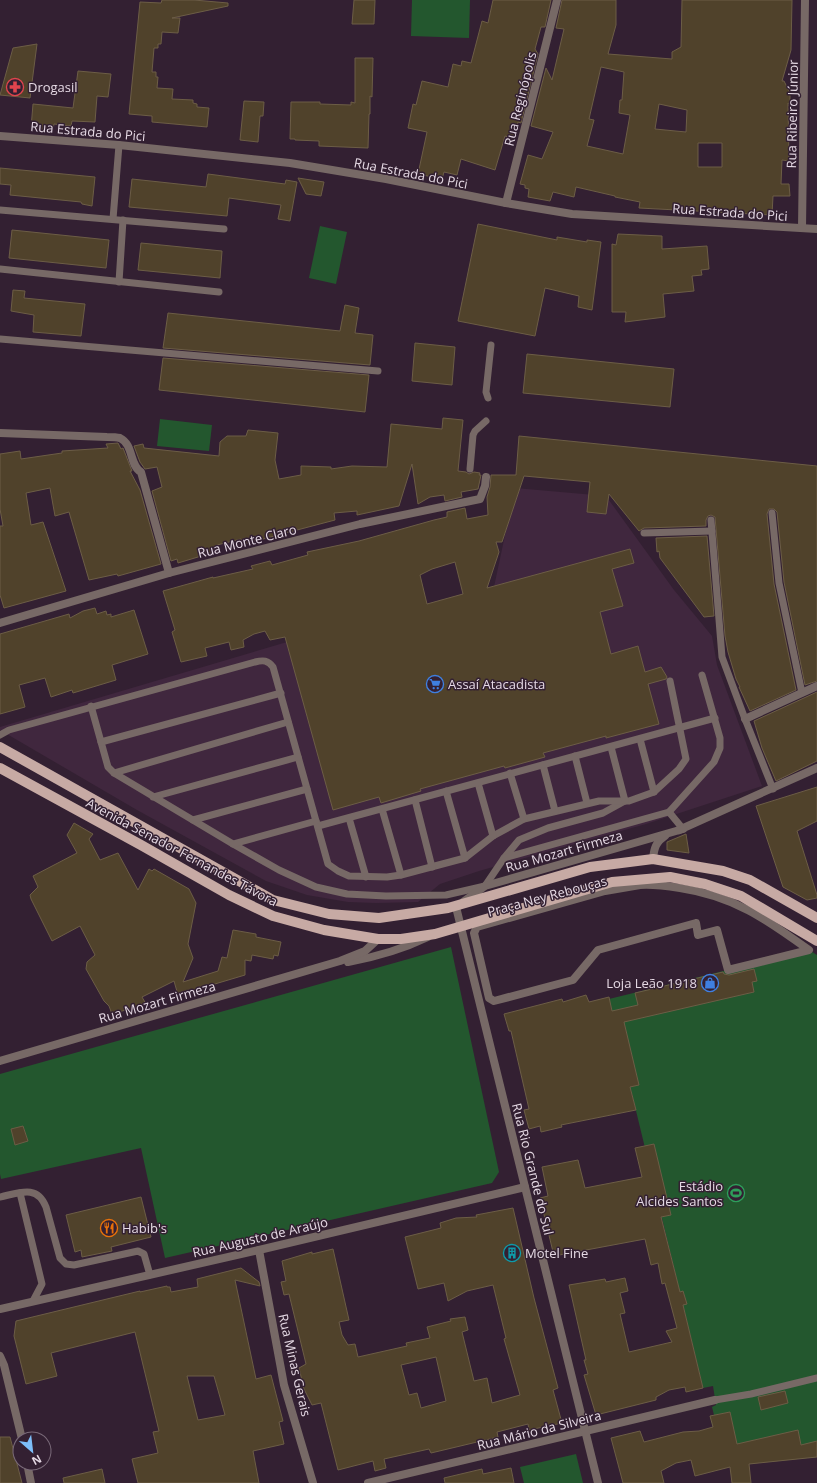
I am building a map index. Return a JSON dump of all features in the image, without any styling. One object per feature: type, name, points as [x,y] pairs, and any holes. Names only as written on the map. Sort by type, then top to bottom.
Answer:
[{"type":"main road","name":"Avenida Senador Fernandes Távora","points":[[0,747],[272,900],[329,914],[379,918],[456,907],[590,867],[653,859],[723,871],[750,880],[817,918]]},
{"type":"main road","name":"Avenida Senador Fernandes Távora","points":[[0,768],[229,895],[273,916],[324,930],[378,939],[401,939],[435,934],[612,882],[670,877],[705,884],[741,896],[817,941]]},
{"type":"street","name":"Rua Reginópolis","points":[[506,203],[557,0]]},
{"type":"street","name":"Rua Ribeiro Júnior","points":[[802,228],[805,0]]},
{"type":"street","name":"Rua Estrada do Pici","points":[[0,136],[119,145],[290,163],[386,179],[506,203],[572,214],[817,229]]},
{"type":"street","points":[[0,432],[120,438],[128,445],[136,469],[141,472],[169,573]]},
{"type":"street","name":"Rua Monte Claro","points":[[0,623],[169,573],[360,524],[480,499],[485,486],[486,477]]},
{"type":"street","points":[[745,719],[817,686]]},
{"type":"street","name":"Rua Mozart Firmeza","points":[[653,859],[657,843],[665,836],[773,789],[817,768]]},
{"type":"street","name":"Rua Mozart Firmeza","points":[[456,907],[485,886],[683,829]]},
{"type":"street","name":"Praça Ney Rebouças","points":[[640,885],[667,886],[701,891],[732,901],[769,921],[809,950],[728,970],[717,930],[698,935],[696,923],[598,950],[573,980],[494,1001],[489,998],[474,933],[477,927],[605,891],[640,885]]},
{"type":"street","name":"Rua Rio Grande do Sul","points":[[456,907],[598,1483]]},
{"type":"street","name":"Rua Mozart Firmeza","points":[[322,967],[361,960],[409,946],[435,934]]},
{"type":"street","name":"Rua Mozart Firmeza","points":[[0,1061],[322,967],[360,954],[372,946],[378,939]]},
{"type":"street","name":"Rua Augusto de Araújo","points":[[0,1309],[525,1187]]},
{"type":"street","name":"Rua Minas Gerais","points":[[259,1250],[284,1385],[312,1483]]},
{"type":"street","points":[[0,1356],[4,1365],[20,1431]]},
{"type":"street","name":"Rua Mário da Silveira","points":[[368,1483],[715,1400]]},
{"type":"street","points":[[29,1471],[31,1483]]},
{"type":"lane","points":[[112,219],[119,145]]},
{"type":"lane","points":[[0,210],[224,229]]},
{"type":"lane","points":[[119,282],[123,220]]},
{"type":"lane","points":[[0,269],[219,292]]},
{"type":"lane","points":[[0,339],[378,371]]},
{"type":"lane","points":[[488,398],[486,392],[491,345]]},
{"type":"lane","points":[[470,469],[473,435],[475,431],[486,421]]},
{"type":"lane","points":[[772,513],[779,583],[802,693]]},
{"type":"lane","points":[[711,520],[722,657],[773,789]]},
{"type":"lane","points":[[644,533],[712,531]]},
{"type":"lane","points":[[0,735],[9,730],[91,706],[264,660],[270,663],[273,667],[328,864],[349,876],[387,877],[432,867],[465,858],[493,836],[524,819],[587,803],[599,801],[625,801]]},
{"type":"lane","points":[[504,858],[669,812],[714,762],[720,748],[720,738],[702,675]]},
{"type":"lane","points":[[91,706],[108,767],[114,773],[233,844],[304,882],[331,891],[347,894],[386,896],[453,893],[485,886],[504,858],[519,840],[548,828],[603,813],[625,801],[654,792],[679,769],[686,759],[670,681]]},
{"type":"lane","points":[[101,742],[280,693]]},
{"type":"lane","points":[[233,844],[349,818],[715,718]]},
{"type":"lane","points":[[114,773],[288,722]]},
{"type":"lane","points":[[640,739],[654,792]]},
{"type":"lane","points":[[610,747],[625,801]]},
{"type":"lane","points":[[574,756],[587,803]]},
{"type":"lane","points":[[153,797],[298,757]]},
{"type":"lane","points":[[543,765],[555,811]]},
{"type":"lane","points":[[510,773],[524,819]]},
{"type":"lane","points":[[478,782],[493,836]]},
{"type":"lane","points":[[193,820],[307,789]]},
{"type":"lane","points":[[446,791],[465,858]]},
{"type":"lane","points":[[415,800],[432,867]]},
{"type":"lane","points":[[382,809],[400,875]]},
{"type":"lane","points":[[669,812],[683,829]]},
{"type":"lane","points":[[349,818],[366,877]]},
{"type":"lane","points":[[453,893],[456,907]]},
{"type":"lane","points":[[0,1197],[30,1192],[38,1194],[43,1200],[60,1258],[66,1264],[74,1265],[138,1252],[144,1254],[150,1275]]},
{"type":"lane","points":[[20,1193],[42,1284],[33,1301]]},
{"type":"lane","points":[[715,1400],[751,1394],[817,1378]]},
{"type":"shaded area","name":"Assaí Atacadista","points":[[515,488],[606,496],[674,590],[712,636],[717,665],[762,786],[646,824],[479,871],[440,884],[418,902],[348,902],[307,895],[266,881],[137,810],[0,730],[0,727],[287,642],[494,587]]},
{"type":"green space","points":[[412,0],[470,0],[469,38],[411,36]]},
{"type":"green space","points":[[320,226],[347,232],[336,284],[309,278]]},
{"type":"green space","points":[[160,419],[212,425],[209,451],[157,446]]},
{"type":"green space","points":[[451,947],[499,1172],[492,1183],[165,1258],[141,1148],[1,1179],[0,1074]]},
{"type":"green space","name":"Estádio Alcides Santos","points":[[809,950],[817,955],[817,1457],[722,1466],[710,1416],[714,1415],[712,1407],[716,1405],[713,1386],[703,1388],[609,999]]},
{"type":"green space","points":[[576,1454],[583,1483],[524,1483],[520,1467]]},
{"type":"building","points":[[162,0],[194,0],[228,3],[228,6],[172,18],[180,18],[178,33],[162,32],[161,44],[158,44],[158,48],[154,48],[152,72],[156,72],[156,77],[158,77],[157,88],[173,89],[172,99],[193,100],[193,103],[197,104],[197,107],[209,108],[207,127],[152,122],[152,116],[129,114],[140,2],[161,3]]},
{"type":"building","points":[[354,0],[375,0],[374,24],[352,24]]},
{"type":"building","points":[[493,0],[551,0],[545,27],[541,27],[535,49],[538,54],[521,123],[518,122],[514,139],[505,136],[495,170],[461,159],[457,175],[444,172],[442,179],[418,174],[427,132],[408,128],[413,104],[416,105],[422,81],[448,87],[453,64],[461,66],[462,61],[471,63],[482,21],[488,23]]},
{"type":"building","points":[[562,0],[616,0],[616,25],[608,54],[672,59],[672,52],[681,47],[682,0],[792,0],[791,50],[782,81],[784,81],[790,93],[790,104],[788,103],[789,161],[782,160],[781,184],[789,184],[790,196],[773,196],[772,215],[639,208],[640,202],[576,187],[574,197],[553,192],[550,201],[528,197],[529,189],[525,188],[525,185],[520,184],[528,155],[542,159],[553,132],[531,126],[546,68],[552,80],[564,29],[556,28]],"holes":[[[601,67],[624,72],[622,100],[620,100],[619,113],[630,115],[623,154],[587,146],[594,120],[589,119]],[[659,104],[687,110],[686,132],[655,129]],[[698,143],[722,143],[722,167],[698,167]]]},
{"type":"building","points":[[37,44],[30,98],[0,95],[13,48]]},
{"type":"building","points":[[355,58],[373,58],[368,148],[319,146],[319,141],[290,139],[291,102],[320,102],[320,104],[351,105],[351,102],[355,103]]},
{"type":"building","points":[[78,71],[111,74],[108,97],[97,96],[95,122],[72,121],[71,126],[54,124],[53,130],[31,128],[33,104],[73,108]]},
{"type":"building","points":[[244,101],[264,102],[263,116],[260,116],[258,142],[240,140]]},
{"type":"building","points":[[0,168],[95,177],[92,206],[82,204],[81,202],[10,195],[11,185],[0,184]]},
{"type":"building","points":[[208,174],[285,184],[286,180],[297,182],[290,221],[278,219],[281,205],[229,198],[227,216],[129,207],[132,179],[206,187]]},
{"type":"building","points":[[298,178],[324,182],[321,196],[306,194]]},
{"type":"building","points":[[478,224],[557,240],[557,237],[587,242],[587,240],[601,242],[592,310],[578,307],[579,296],[545,288],[535,336],[458,321]]},
{"type":"building","points":[[12,230],[109,240],[106,268],[9,258]]},
{"type":"building","points":[[618,234],[662,236],[662,249],[707,246],[709,269],[701,270],[702,275],[692,276],[694,291],[663,294],[665,317],[625,322],[626,312],[612,312],[612,244],[616,245]]},
{"type":"building","points":[[141,243],[222,251],[220,278],[138,270]]},
{"type":"building","points":[[13,290],[25,291],[24,298],[85,304],[81,336],[33,332],[34,315],[11,311]]},
{"type":"building","points":[[345,305],[359,308],[355,333],[373,335],[370,365],[163,348],[168,313],[340,331]]},
{"type":"building","points":[[415,343],[455,347],[452,385],[412,381]]},
{"type":"building","points":[[527,354],[674,369],[670,407],[523,393]]},
{"type":"building","points":[[163,358],[369,375],[365,412],[159,390]]},
{"type":"building","points":[[443,418],[463,420],[458,471],[469,474],[474,472],[480,473],[479,475],[481,475],[478,489],[461,492],[462,497],[445,501],[444,495],[430,497],[418,504],[412,464],[399,506],[357,515],[357,511],[334,513],[335,520],[244,544],[241,539],[217,545],[218,551],[178,563],[177,559],[171,561],[152,491],[162,487],[157,467],[145,469],[140,462],[134,446],[143,444],[144,448],[219,456],[220,442],[227,436],[246,436],[248,430],[278,433],[275,460],[279,479],[301,475],[301,466],[331,467],[331,469],[352,466],[387,467],[391,424],[442,429]]},
{"type":"building","points":[[519,436],[817,466],[817,681],[805,685],[784,582],[777,512],[774,509],[769,509],[767,514],[774,584],[796,690],[750,711],[736,679],[725,636],[715,517],[711,515],[708,516],[706,526],[644,528],[639,531],[609,494],[606,514],[587,512],[590,482],[524,476],[502,542],[496,542],[499,552],[487,588],[630,549],[634,563],[612,569],[623,606],[600,612],[611,654],[638,646],[645,672],[661,667],[667,677],[666,679],[648,684],[659,724],[606,738],[606,736],[543,753],[545,757],[505,768],[504,766],[420,789],[421,791],[381,803],[379,797],[333,810],[285,637],[270,640],[265,631],[254,634],[243,640],[244,647],[231,650],[229,642],[205,648],[207,656],[181,662],[172,632],[175,630],[163,591],[213,577],[253,569],[251,566],[270,561],[272,565],[308,555],[307,552],[359,541],[447,517],[447,512],[465,508],[467,519],[488,515],[487,497],[491,475],[516,475]],"holes":[[[455,562],[463,594],[427,604],[420,575],[432,569]]]},
{"type":"building","points":[[118,443],[121,449],[123,448],[132,471],[130,471],[140,490],[161,564],[118,576],[117,574],[89,580],[69,512],[55,516],[50,488],[26,493],[31,525],[43,522],[66,591],[4,608],[0,595],[0,526],[3,526],[0,509],[0,454],[20,451],[21,459],[62,453],[62,451],[108,448],[106,444]]},
{"type":"building","points":[[707,536],[714,616],[704,617],[660,558],[659,551],[657,552],[656,538]]},
{"type":"building","points":[[95,608],[97,614],[106,611],[107,615],[111,614],[111,617],[134,610],[148,654],[112,665],[116,680],[73,693],[72,690],[51,697],[45,678],[19,685],[25,707],[0,714],[0,634],[69,614],[70,618],[83,611]]},
{"type":"building","points":[[817,692],[817,761],[776,781],[762,748],[754,721]]},
{"type":"building","points":[[817,787],[817,821],[797,831],[817,895],[817,898],[807,900],[783,887],[756,806]]},
{"type":"building","points":[[74,823],[93,834],[89,839],[100,860],[118,853],[138,890],[149,869],[152,871],[154,869],[189,889],[196,903],[188,944],[193,958],[183,982],[218,971],[222,957],[227,958],[233,930],[256,934],[256,937],[281,942],[278,956],[274,955],[273,959],[252,955],[251,961],[245,960],[245,975],[178,995],[174,981],[142,997],[146,1004],[112,1014],[109,1006],[104,1001],[86,969],[87,962],[95,955],[80,926],[52,941],[30,895],[38,887],[33,876],[77,853],[67,835]]},
{"type":"building","points":[[686,834],[689,853],[667,850],[667,842]]},
{"type":"building","points":[[754,969],[757,981],[752,982],[754,992],[624,1022],[639,1085],[630,1087],[636,1110],[561,1125],[562,1127],[541,1132],[540,1126],[529,1129],[524,1110],[529,1109],[511,1031],[509,1031],[504,1014],[562,999],[563,1002],[586,995],[589,1002],[609,997],[612,1011],[638,1005],[635,993],[723,972],[724,974],[729,975]]},
{"type":"building","points":[[23,1126],[28,1141],[15,1145],[11,1129]]},
{"type":"building","points":[[654,1144],[671,1215],[661,1217],[680,1292],[683,1291],[687,1304],[683,1305],[703,1388],[686,1392],[685,1387],[669,1390],[656,1397],[656,1400],[596,1415],[584,1375],[588,1374],[584,1360],[586,1360],[569,1285],[605,1279],[606,1282],[625,1278],[628,1291],[620,1293],[625,1313],[620,1314],[629,1352],[672,1342],[666,1331],[677,1328],[665,1283],[662,1284],[658,1263],[651,1265],[645,1239],[554,1256],[540,1198],[548,1196],[542,1167],[578,1160],[585,1188],[642,1177],[635,1148]]},
{"type":"building","name":"Habib's","points":[[141,1197],[151,1237],[111,1247],[112,1251],[82,1257],[81,1250],[75,1252],[66,1215]]},
{"type":"building","points":[[513,1208],[534,1298],[558,1388],[553,1390],[562,1423],[529,1430],[528,1424],[497,1432],[498,1437],[431,1453],[429,1449],[384,1459],[386,1468],[375,1471],[373,1461],[338,1470],[321,1403],[312,1405],[304,1389],[299,1368],[306,1364],[289,1294],[284,1295],[281,1282],[286,1281],[282,1261],[312,1252],[312,1254],[333,1249],[349,1320],[339,1322],[342,1335],[348,1345],[355,1344],[358,1357],[407,1346],[406,1343],[430,1338],[427,1327],[451,1321],[450,1319],[465,1317],[468,1330],[462,1332],[474,1381],[487,1378],[492,1403],[520,1395],[504,1339],[506,1338],[493,1285],[467,1291],[448,1301],[444,1283],[418,1289],[405,1237],[441,1228],[440,1223],[456,1218],[477,1217],[476,1215]],"holes":[[[436,1357],[446,1401],[421,1408],[417,1393],[409,1395],[401,1365]]]},
{"type":"building","points":[[241,1268],[259,1282],[260,1286],[235,1280],[256,1379],[271,1375],[283,1421],[279,1422],[284,1444],[253,1451],[259,1483],[138,1483],[132,1459],[158,1453],[153,1432],[159,1431],[135,1332],[51,1353],[57,1376],[26,1384],[14,1336],[16,1321],[140,1291],[167,1286],[170,1287],[171,1292],[198,1287],[197,1279]],"holes":[[[187,1376],[214,1376],[225,1415],[198,1420]]]},
{"type":"building","points":[[785,1391],[788,1403],[761,1410],[758,1397]]},
{"type":"building","points":[[730,1412],[737,1444],[798,1430],[801,1445],[817,1441],[817,1457],[749,1464],[751,1483],[732,1483],[730,1467],[695,1476],[691,1460],[676,1463],[661,1471],[664,1483],[623,1483],[611,1438],[640,1431],[644,1442],[683,1432],[699,1431],[713,1427],[710,1416]]},
{"type":"building","points":[[0,1437],[10,1437],[12,1445],[12,1471],[19,1471],[22,1483],[0,1483]]},
{"type":"building","points":[[511,1468],[514,1483],[445,1483],[444,1478],[482,1469],[483,1474]]},
{"type":"building","points":[[102,1469],[105,1483],[64,1483],[63,1478]]},
{"type":"place","name":"Drogasil","points":[[15,87]]},
{"type":"place","name":"Assaí Atacadista","points":[[435,684]]},
{"type":"place","name":"Loja Leão 1918","points":[[710,983]]},
{"type":"place","name":"Estádio Alcides Santos","points":[[736,1193]]},
{"type":"place","name":"Habib's","points":[[109,1228]]},
{"type":"place","name":"Motel Fine","points":[[512,1253]]}]
